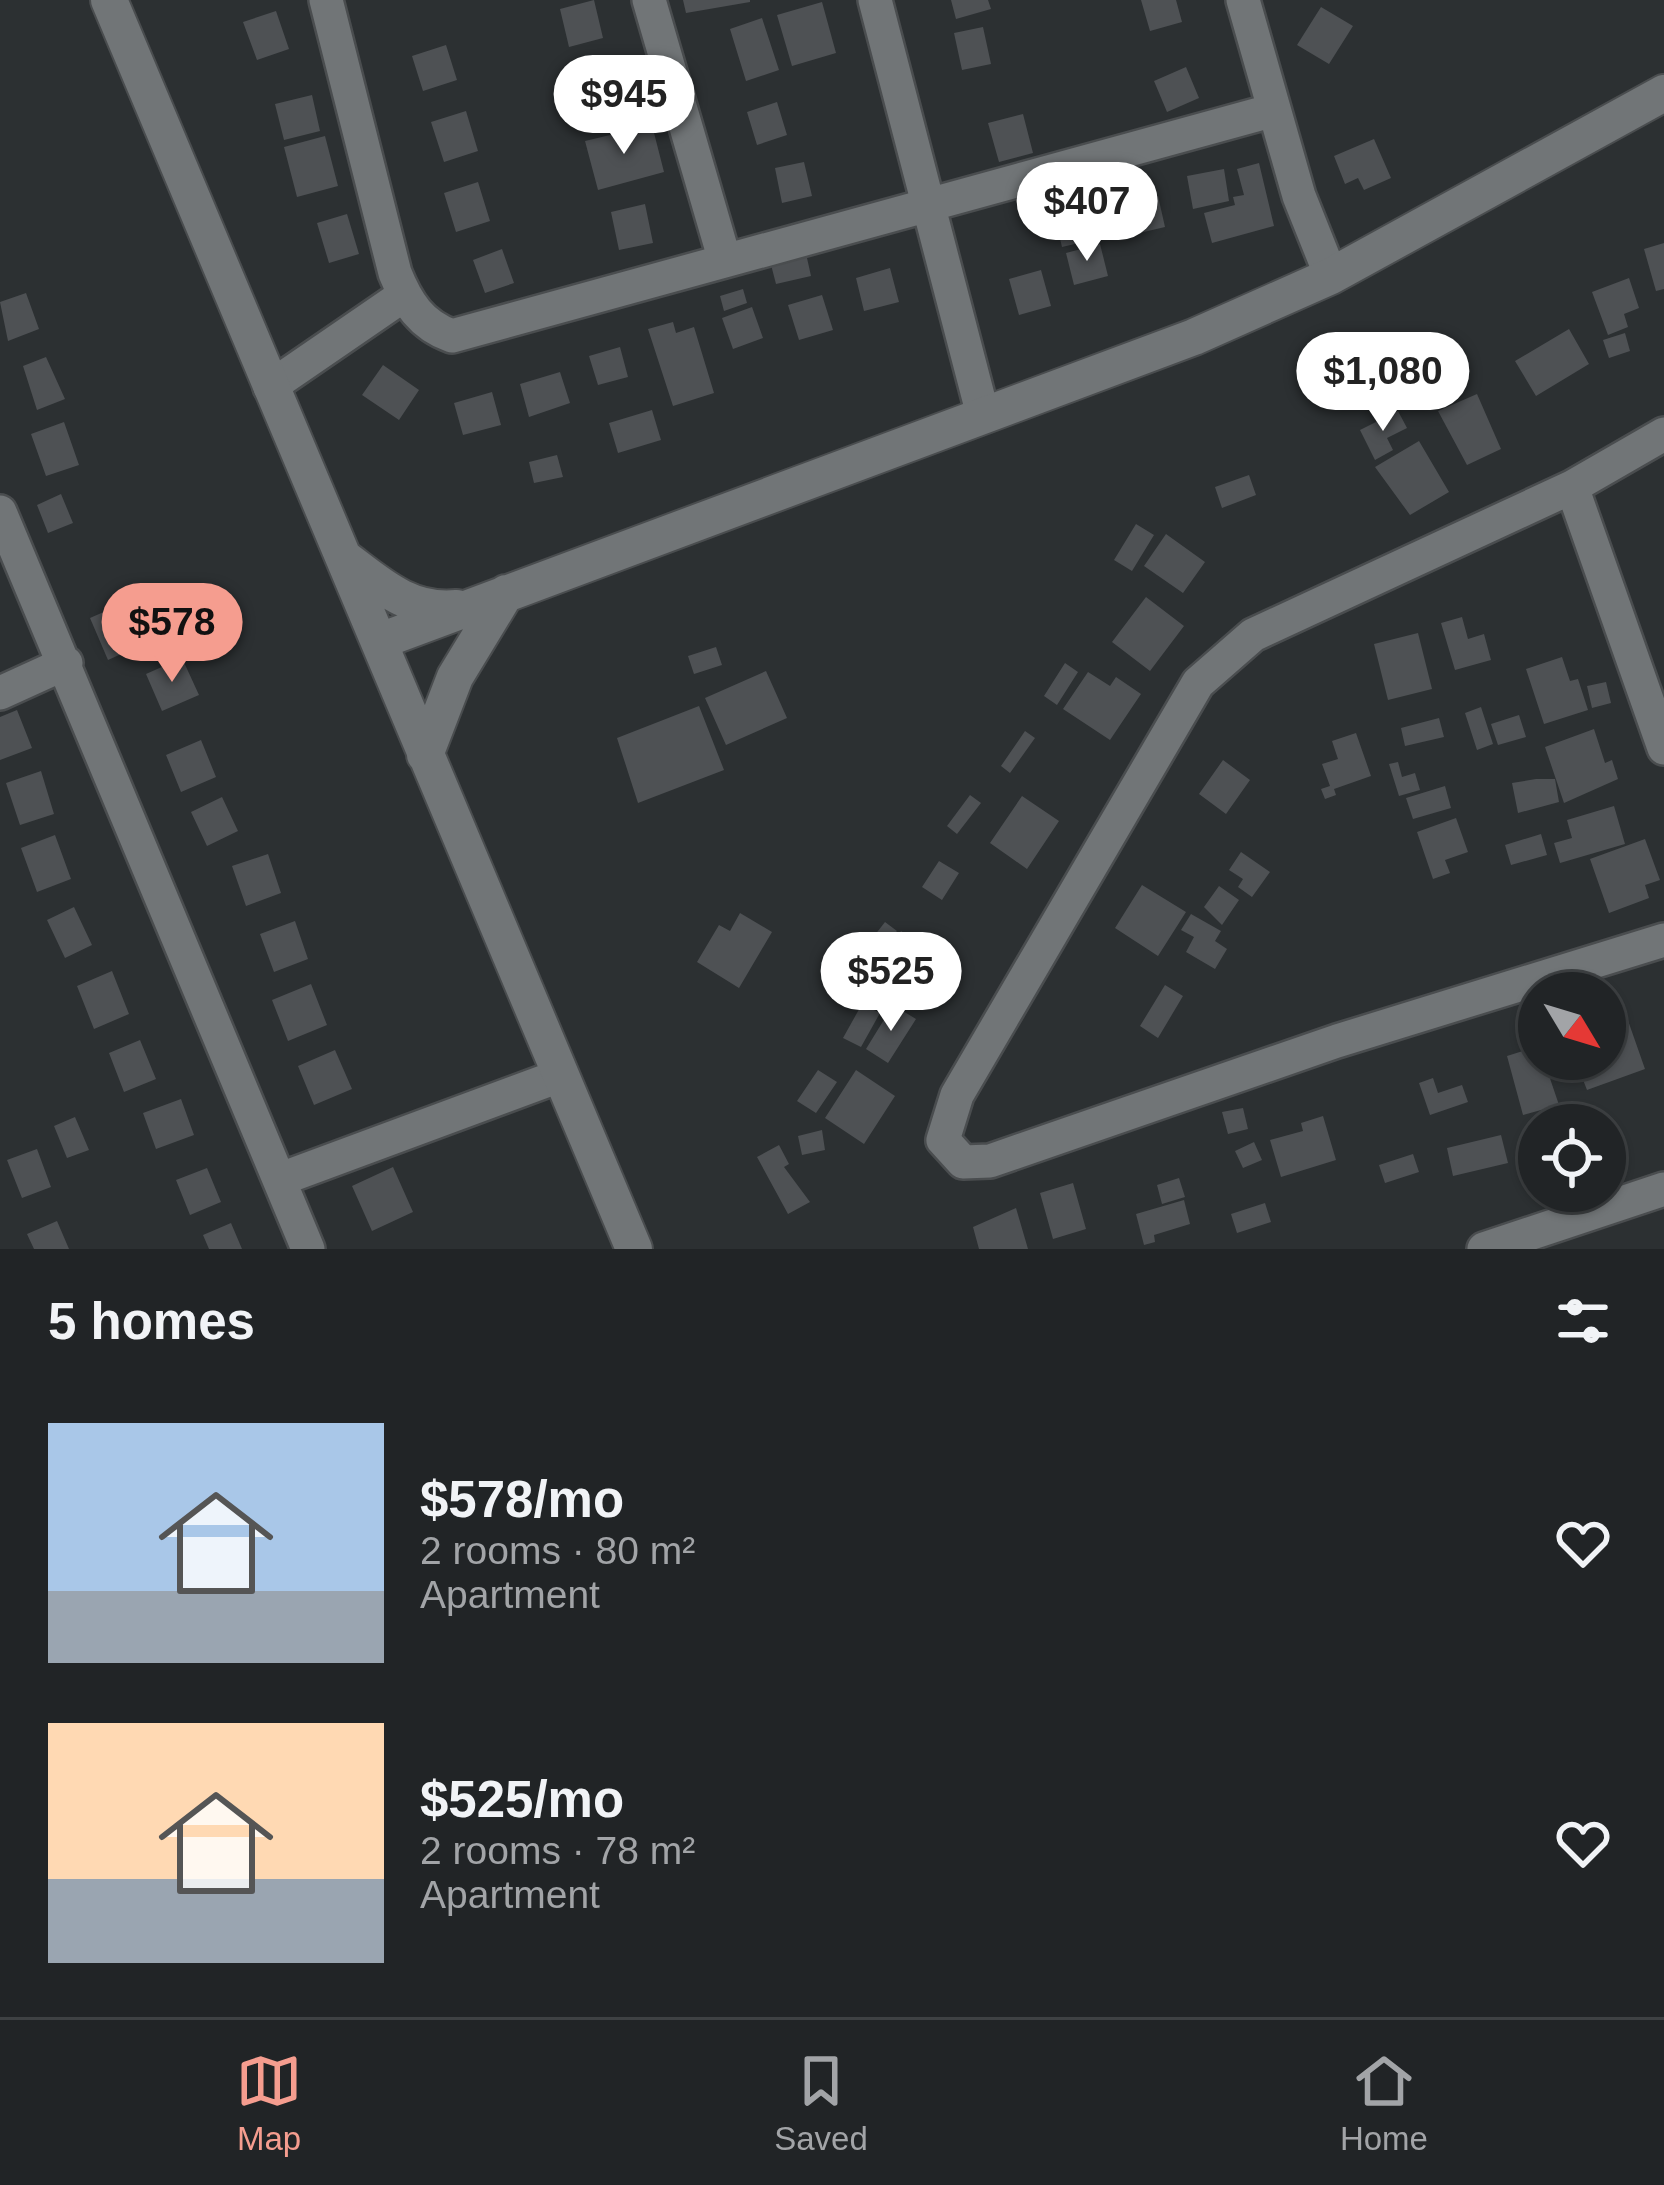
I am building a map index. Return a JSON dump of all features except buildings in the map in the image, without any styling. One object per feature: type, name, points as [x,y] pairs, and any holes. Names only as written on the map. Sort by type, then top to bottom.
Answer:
[{"type":"street","points":[[109,0],[634,1249]]},
{"type":"street","points":[[326,0],[404,295],[429,327],[452,336],[1274,110]]},
{"type":"street","points":[[649,0],[725,261]]},
{"type":"street","points":[[875,0],[983,415]]},
{"type":"street","points":[[1243,0],[1299,196],[1331,275]]},
{"type":"street","points":[[380,641],[1194,337],[1331,275],[1664,93]]},
{"type":"street","points":[[270,388],[404,295]]},
{"type":"street","points":[[1664,434],[1571,487],[1253,635],[1222,657],[1198,683],[958,1095],[943,1140],[957,1159],[980,1164],[1337,1041],[1664,940]]},
{"type":"street","points":[[1571,487],[1664,748]]},
{"type":"street","points":[[0,512],[308,1249]]},
{"type":"street","points":[[344,558],[411,604],[436,610],[489,600]]},
{"type":"street","points":[[425,755],[489,600]]},
{"type":"street","points":[[0,693],[66,663]]},
{"type":"street","points":[[281,1179],[559,1076]]},
{"type":"street","points":[[1484,1249],[1664,1190]]}]
